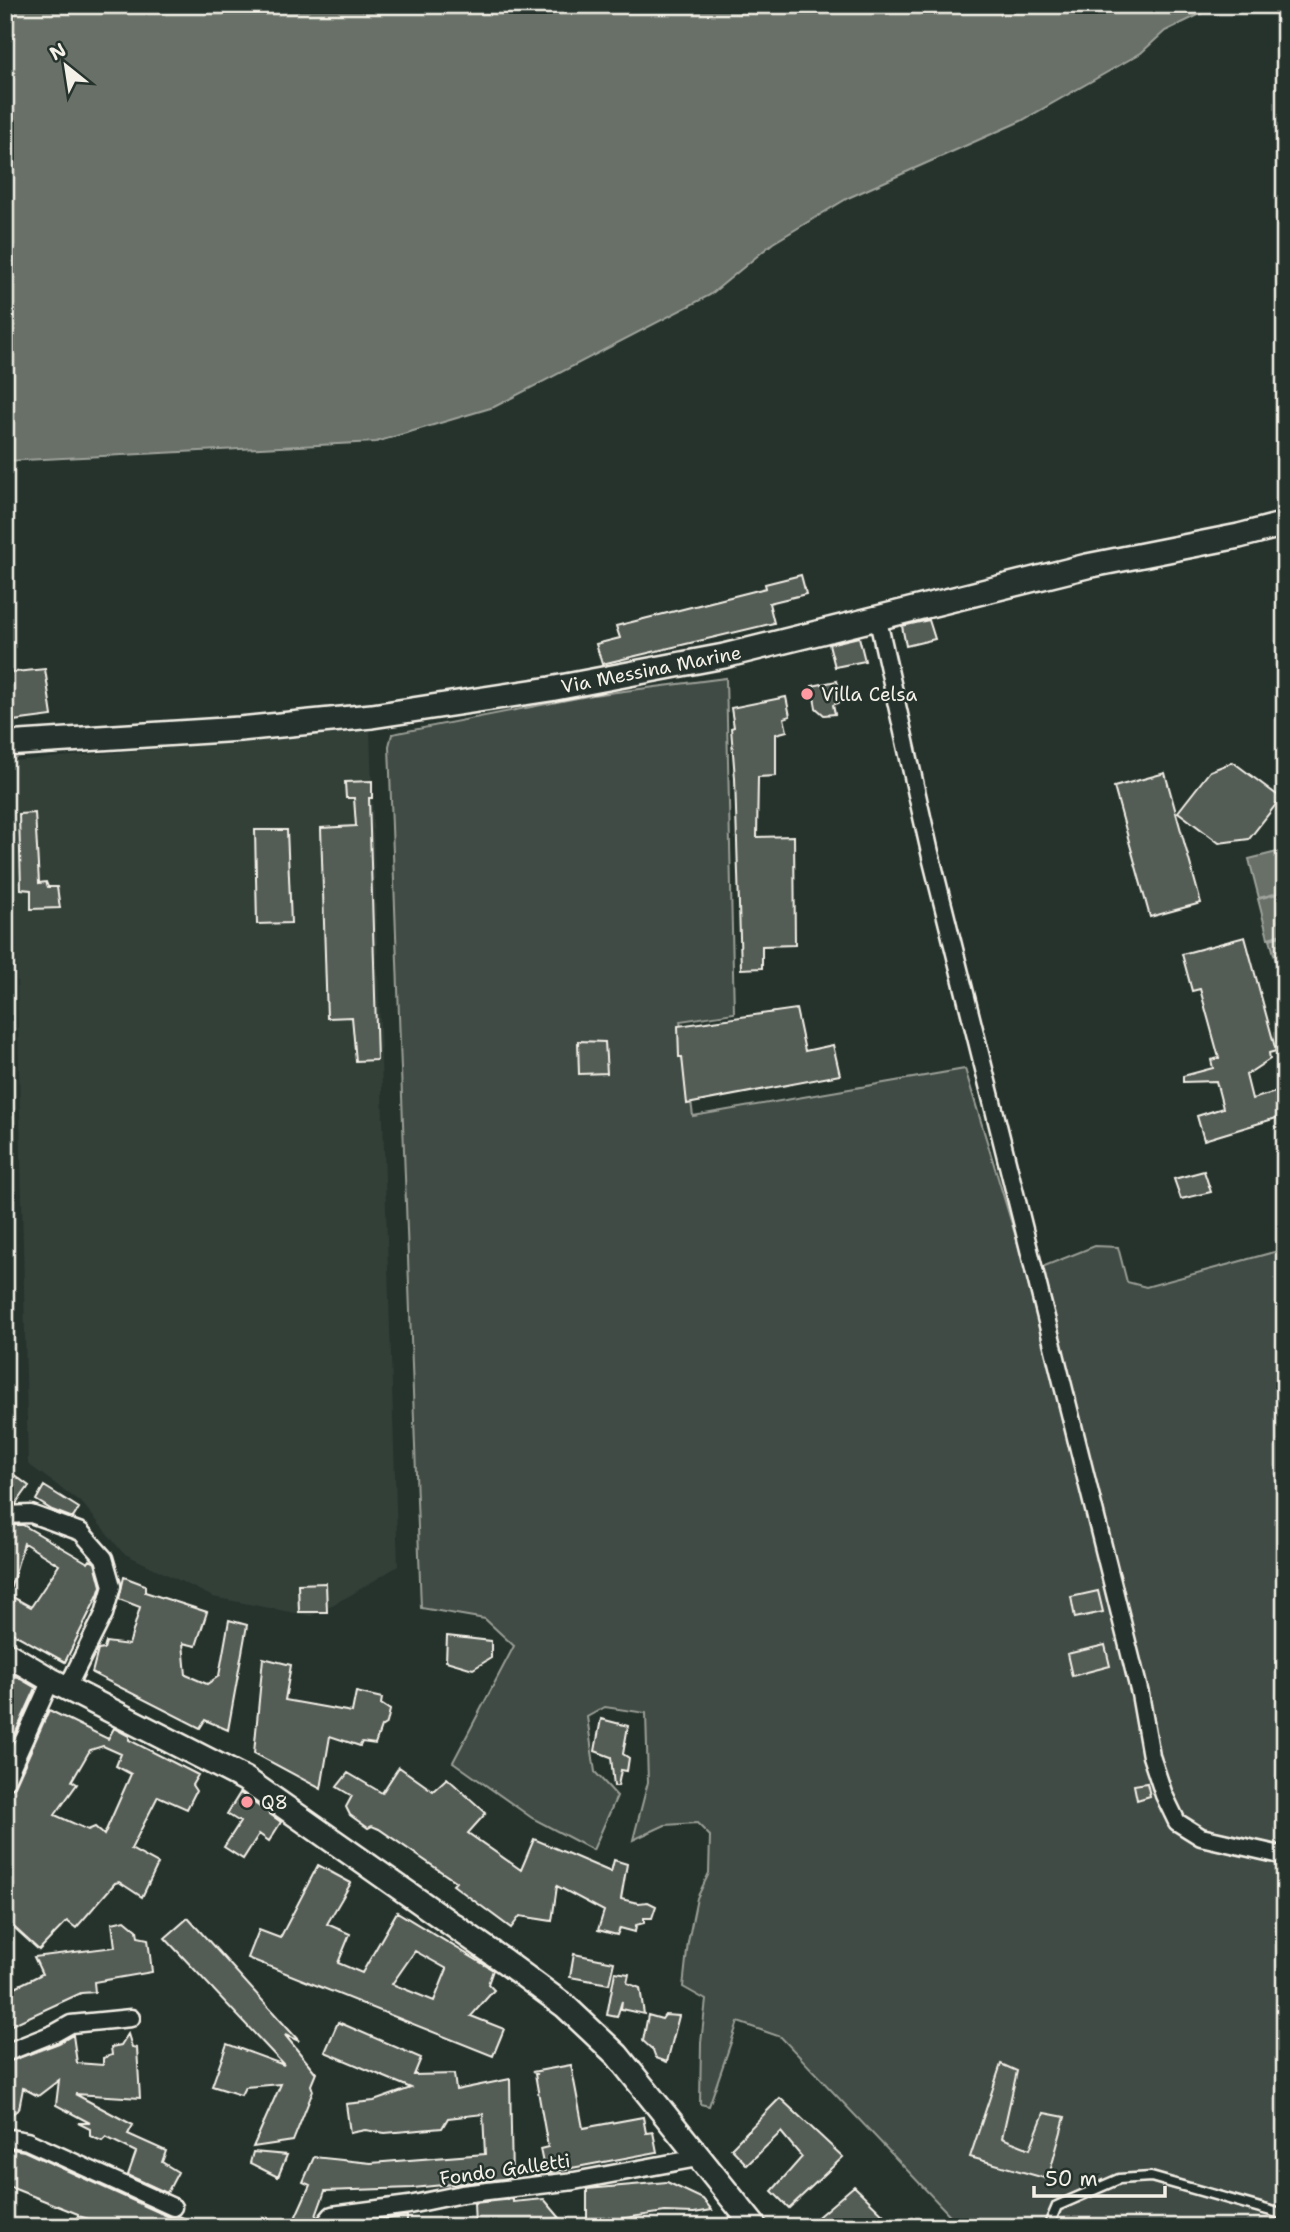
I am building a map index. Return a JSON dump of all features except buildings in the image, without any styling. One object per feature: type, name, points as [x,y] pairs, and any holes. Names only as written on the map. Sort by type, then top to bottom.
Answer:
[{"type":"main road","name":"Via Messina Marine","points":[[5,744],[51,746],[240,729],[372,716],[523,693],[724,656],[1087,566],[1239,536],[1285,524]]},
{"type":"main road","points":[[5,1653],[59,1684],[245,1779],[565,2006],[617,2055],[755,2227]]},
{"type":"street","points":[[877,617],[931,857],[1140,1694],[1151,1756],[1164,1795],[1177,1822],[1201,1837],[1285,1856]]},
{"type":"street","points":[[5,1515],[31,1514],[81,1532],[104,1558],[111,1586],[104,1614],[59,1684],[5,1782]]},
{"type":"street","points":[[5,2053],[71,2024],[131,2018]]},
{"type":"street","points":[[5,2137],[27,2141],[173,2207]]},
{"type":"street","name":"Fondo Galletti","points":[[322,2227],[332,2215],[409,2205],[462,2194],[574,2181],[698,2158]]},
{"type":"lane","points":[[1048,2227],[1057,2206],[1119,2179],[1141,2177],[1151,2177],[1285,2215]]},
{"type":"shaded area","points":[[5,5],[1219,5],[1165,31],[1141,53],[1021,121],[848,198],[773,243],[710,295],[494,407],[376,442],[5,461]]},
{"type":"shaded area","points":[[726,678],[734,1013],[680,1021],[693,1116],[965,1069],[1025,1267],[1042,1267],[1095,1246],[1118,1247],[1127,1282],[1146,1287],[1285,1249],[1285,2227],[961,2227],[781,2037],[738,2022],[709,2106],[700,2104],[701,2043],[706,2000],[683,1987],[697,1898],[709,1873],[710,1836],[697,1823],[665,1825],[633,1840],[648,1782],[646,1713],[605,1707],[587,1717],[595,1772],[617,1796],[593,1850],[532,1818],[453,1762],[514,1646],[485,1619],[421,1608],[389,746],[392,734],[593,695]]},
{"type":"shaded area","points":[[370,731],[398,1566],[311,1616],[213,1597],[123,1553],[83,1504],[28,1464],[12,761]]},
{"type":"shaded area","points":[[1285,850],[1285,891],[1259,898],[1249,859]]},
{"type":"shaded area","points":[[1285,892],[1285,933],[1268,938],[1258,899]]},
{"type":"shaded area","points":[[1285,935],[1285,976],[1280,977],[1270,939]]},
{"type":"place","name":"Villa Celsa","points":[[807,694]]},
{"type":"place","name":"Q8","points":[[247,1802]]}]
